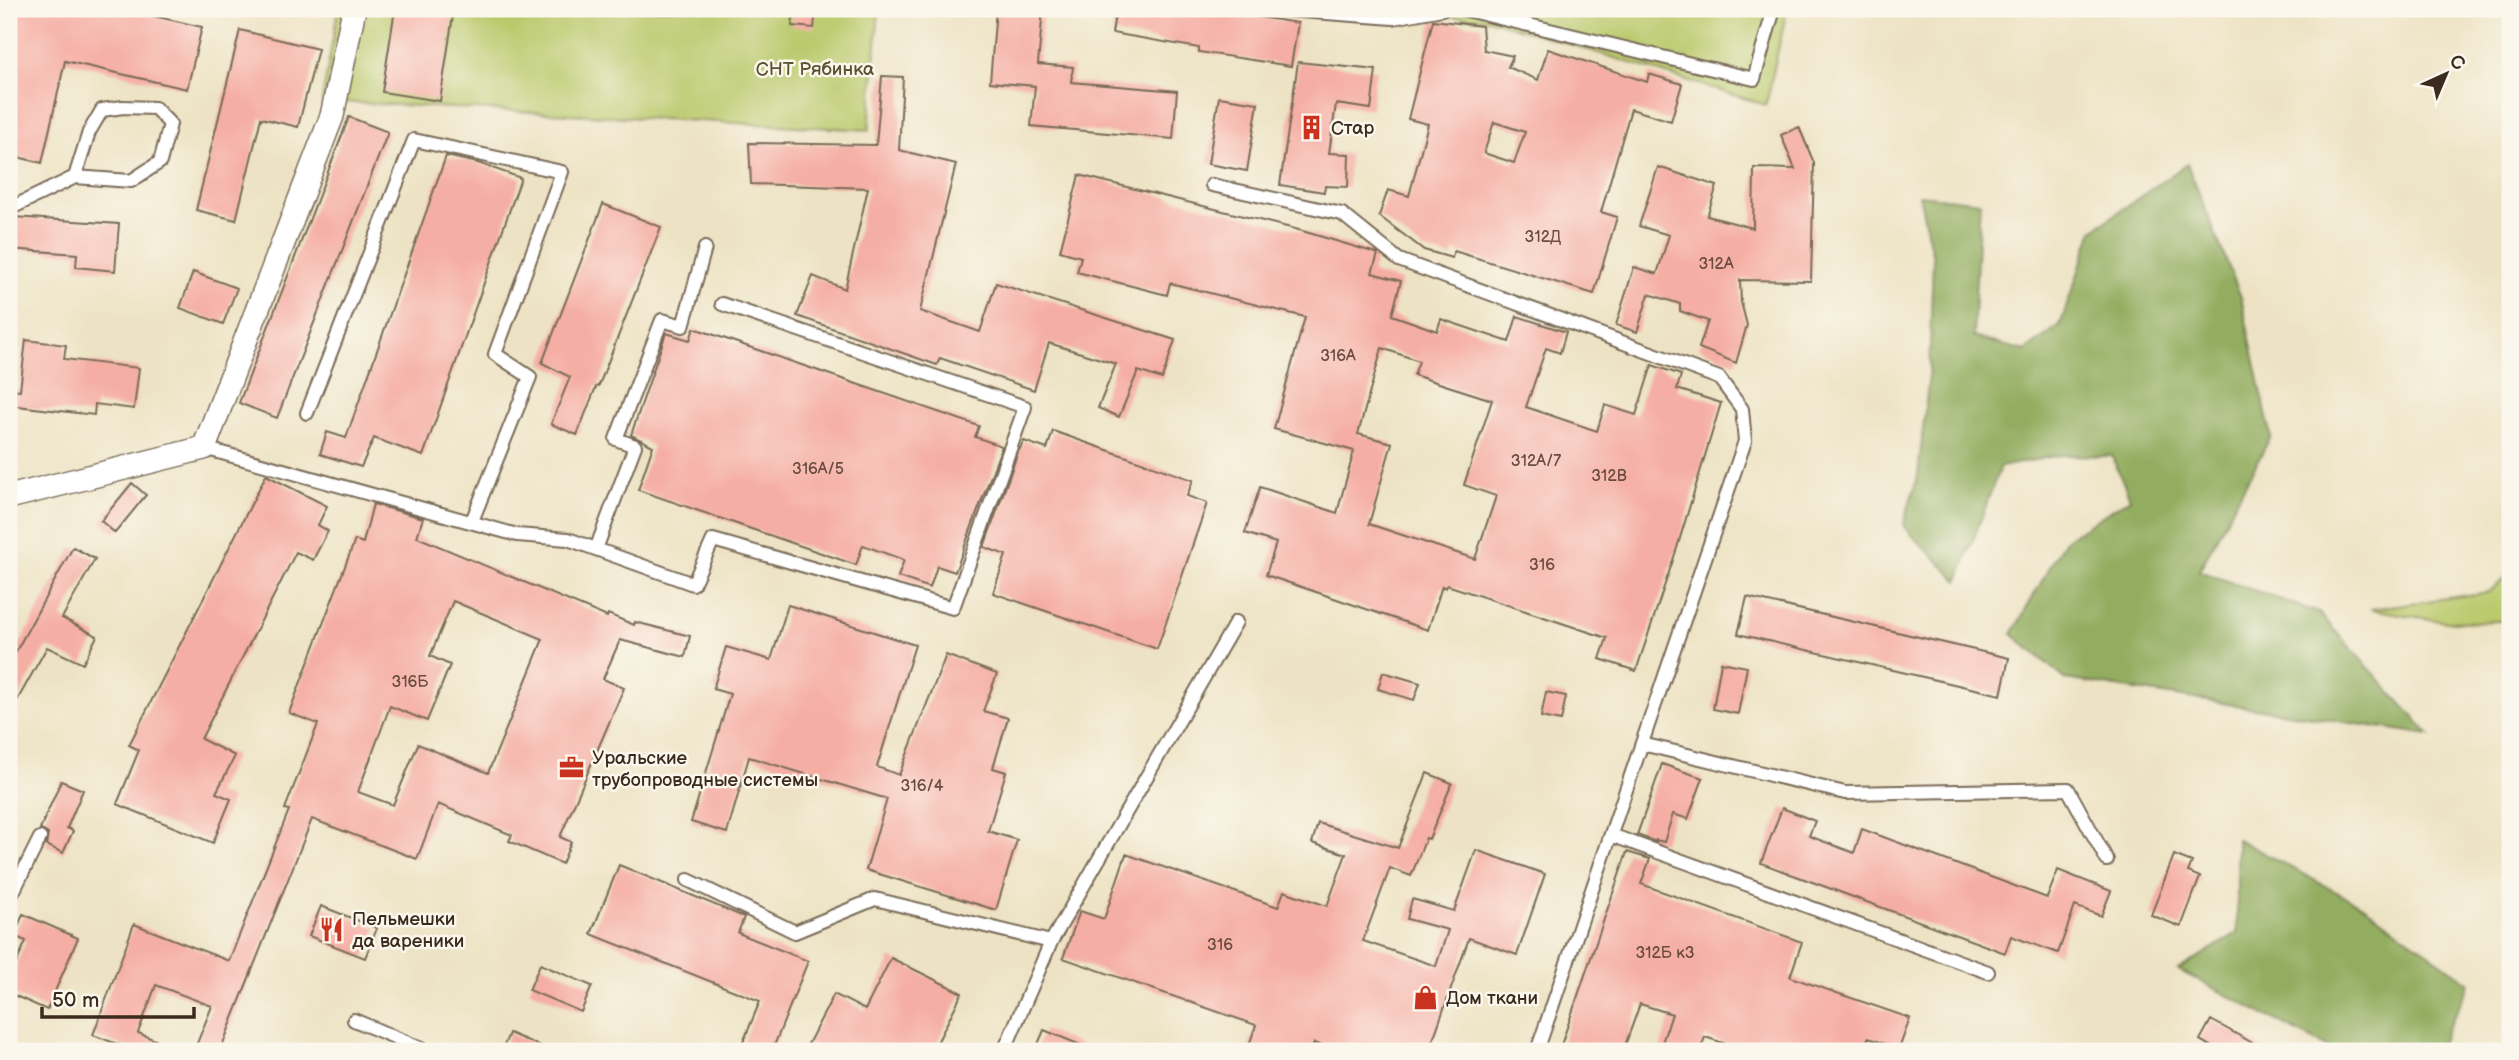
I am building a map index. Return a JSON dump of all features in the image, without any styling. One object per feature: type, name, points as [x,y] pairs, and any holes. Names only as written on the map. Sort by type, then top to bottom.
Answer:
[{"type":"street","points":[[9,497],[204,448],[332,116],[354,9]]},
{"type":"lane","points":[[1274,9],[1393,18],[1442,9]]},
{"type":"lane","points":[[1471,9],[1754,79],[1774,9]]},
{"type":"lane","points":[[9,209],[75,177],[131,181],[160,162],[170,124],[155,108],[123,107],[102,110],[89,132],[75,177]]},
{"type":"lane","points":[[307,413],[414,140],[562,172],[495,354],[530,377],[472,522]]},
{"type":"lane","points":[[1212,185],[1342,214],[1399,260],[1719,378],[1742,409],[1745,441],[1537,1051]]},
{"type":"lane","points":[[596,549],[635,446],[616,439],[663,320],[683,326],[705,248]]},
{"type":"lane","points":[[204,448],[517,535],[568,539],[693,583],[713,540],[953,608],[1025,407],[722,304]]},
{"type":"lane","points":[[1004,1051],[1051,942],[1236,622]]},
{"type":"lane","points":[[1642,744],[1845,793],[2068,789],[2106,860]]},
{"type":"lane","points":[[1611,835],[1988,972]]},
{"type":"lane","points":[[9,901],[40,838]]},
{"type":"lane","points":[[688,880],[795,932],[876,899],[1051,942]]},
{"type":"lane","points":[[354,1020],[427,1051]]},
{"type":"green space","name":"СНТ Рябинка","points":[[338,9],[879,9],[869,130],[322,101]]},
{"type":"green space","points":[[1350,9],[1787,9],[1766,105],[1489,19]]},
{"type":"green space","points":[[2187,164],[2241,297],[2271,436],[2199,571],[2319,613],[2430,735],[2065,679],[2012,634],[2065,540],[2130,498],[2112,456],[2060,455],[2000,467],[1958,581],[1903,526],[1918,475],[1929,374],[1933,258],[1919,195],[1980,202],[1973,337],[2025,351],[2060,325],[2093,230]]},
{"type":"green space","points":[[2510,573],[2510,621],[2447,622],[2370,609],[2489,592]]},
{"type":"green space","points":[[2237,839],[2365,907],[2470,983],[2437,1051],[2335,1051],[2178,970],[2237,933]]},
{"type":"building","points":[[13,9],[123,9],[202,27],[187,89],[65,61],[42,163],[9,155],[9,27]]},
{"type":"building","points":[[395,9],[454,9],[440,101],[382,92]]},
{"type":"building","points":[[794,9],[816,9],[814,28],[792,26]]},
{"type":"building","points":[[996,9],[1043,9],[1038,64],[1073,67],[1071,82],[1177,91],[1173,139],[1031,126],[1035,86],[990,82]]},
{"type":"building","points":[[1116,9],[1182,9],[1205,13],[1206,9],[1298,23],[1291,66],[1199,52],[1199,48],[1112,33]]},
{"type":"building","points":[[1433,20],[1482,26],[1484,50],[1513,56],[1508,67],[1538,80],[1548,49],[1647,82],[1649,74],[1682,84],[1671,121],[1631,109],[1601,212],[1617,217],[1594,294],[1454,251],[1452,258],[1424,250],[1379,216],[1388,190],[1409,196],[1428,124],[1408,119]],"holes":[[[1494,122],[1525,132],[1514,163],[1484,153]]]},
{"type":"building","points":[[240,30],[318,49],[298,127],[261,118],[236,220],[196,210]]},
{"type":"building","name":"Стар","points":[[1298,62],[1376,70],[1371,109],[1336,104],[1329,153],[1349,154],[1348,187],[1325,186],[1324,192],[1280,185]]},
{"type":"building","points":[[882,76],[903,77],[899,150],[956,164],[920,311],[980,332],[996,283],[1175,340],[1162,379],[1138,371],[1119,417],[1098,408],[1116,364],[1049,343],[1034,390],[940,358],[937,365],[797,316],[813,276],[845,289],[868,188],[751,184],[749,143],[876,145]]},
{"type":"building","points":[[1219,97],[1258,103],[1247,171],[1208,164]]},
{"type":"building","points":[[349,117],[388,132],[277,418],[239,403]]},
{"type":"building","points":[[1799,127],[1814,163],[1811,281],[1740,280],[1741,302],[1747,325],[1736,363],[1699,348],[1708,321],[1680,311],[1680,304],[1649,294],[1637,332],[1616,325],[1634,267],[1657,274],[1669,235],[1639,226],[1658,167],[1717,186],[1707,216],[1753,228],[1754,168],[1795,169],[1781,135]]},
{"type":"building","points":[[446,156],[478,163],[521,178],[423,456],[374,438],[361,467],[320,454],[327,432],[346,438]]},
{"type":"building","points":[[1079,175],[1299,230],[1376,253],[1378,254],[1372,273],[1401,281],[1392,315],[1437,331],[1441,319],[1509,342],[1517,316],[1566,332],[1560,353],[1546,348],[1526,407],[1597,431],[1605,405],[1636,415],[1652,365],[1681,375],[1677,389],[1721,403],[1636,671],[1600,659],[1607,638],[1447,585],[1446,588],[1442,586],[1428,630],[1266,575],[1276,543],[1245,533],[1260,487],[1337,513],[1354,451],[1274,429],[1305,317],[1170,283],[1167,295],[1077,272],[1081,257],[1060,251]],"holes":[[[1382,348],[1419,361],[1414,375],[1492,400],[1464,485],[1496,496],[1475,559],[1369,524],[1392,443],[1358,434]]]},
{"type":"building","points":[[603,204],[661,227],[577,435],[551,424],[570,377],[542,363]]},
{"type":"building","points":[[9,218],[119,224],[115,271],[76,267],[77,254],[9,249]]},
{"type":"building","points":[[193,272],[237,288],[223,324],[180,308]]},
{"type":"building","points":[[694,328],[979,426],[975,437],[1002,446],[955,572],[937,566],[930,588],[898,577],[904,560],[863,545],[856,565],[638,490],[653,446],[631,435],[666,333],[690,340]]},
{"type":"building","points":[[26,340],[66,345],[64,359],[139,368],[134,409],[95,404],[94,415],[9,405],[9,389],[20,390]]},
{"type":"building","points":[[1053,431],[1193,480],[1187,496],[1207,503],[1157,649],[993,593],[1006,555],[984,547],[1018,452],[1024,441],[1047,449]]},
{"type":"building","points":[[266,475],[327,506],[318,525],[328,531],[313,560],[296,552],[201,739],[235,756],[216,793],[231,799],[213,843],[117,804],[139,750],[129,745]]},
{"type":"building","points":[[132,483],[146,495],[115,533],[101,521]]},
{"type":"building","points":[[373,504],[423,518],[417,537],[607,617],[608,614],[634,625],[635,622],[690,636],[685,657],[620,640],[603,679],[624,688],[560,837],[571,842],[562,864],[509,841],[512,835],[438,804],[417,859],[312,819],[220,1051],[194,1051],[212,1006],[156,985],[138,1033],[182,1051],[136,1051],[93,1035],[134,924],[229,961],[289,810],[285,809],[318,724],[289,713],[355,540],[363,543]],"holes":[[[453,601],[543,639],[488,773],[418,744],[393,805],[358,792],[390,706],[427,721],[450,665],[430,656]]]},
{"type":"building","points":[[73,547],[95,559],[62,618],[97,636],[83,664],[47,647],[9,715],[9,664]]},
{"type":"building","points":[[1747,597],[2009,658],[2001,695],[1738,634]]},
{"type":"building","points":[[788,605],[915,645],[877,767],[899,775],[946,655],[997,674],[983,711],[1008,718],[993,768],[1006,772],[988,831],[1017,840],[996,910],[866,870],[887,799],[749,757],[727,833],[691,822],[730,694],[713,689],[726,647],[771,660]]},
{"type":"building","points":[[1721,662],[1747,667],[1738,714],[1713,709]]},
{"type":"building","points":[[1383,672],[1420,683],[1414,700],[1378,689]]},
{"type":"building","points":[[1546,692],[1566,696],[1561,721],[1541,717]]},
{"type":"building","points":[[1662,764],[1703,778],[1688,819],[1673,814],[1664,842],[1656,842],[1637,835]]},
{"type":"building","points":[[1427,773],[1452,783],[1411,876],[1390,868],[1363,941],[1436,966],[1448,930],[1407,919],[1412,899],[1454,911],[1476,850],[1545,874],[1517,955],[1469,938],[1429,1051],[1337,1051],[1314,1043],[1311,1051],[1247,1051],[1256,1025],[1063,958],[1080,911],[1104,919],[1126,854],[1278,907],[1284,891],[1327,906],[1346,854],[1312,843],[1318,823],[1398,848]]},
{"type":"building","points":[[61,781],[83,790],[67,828],[73,831],[63,853],[46,845],[48,834],[40,829]]},
{"type":"building","points":[[1782,808],[1815,821],[1809,836],[1854,853],[1862,829],[2047,898],[2058,870],[2111,891],[2101,916],[2075,906],[2058,953],[2011,936],[2005,953],[1761,863]]},
{"type":"building","points":[[1627,852],[1650,859],[1641,884],[1802,942],[1790,977],[1910,1018],[1899,1049],[1868,1038],[1863,1051],[1748,1051],[1705,1037],[1700,1051],[1659,1051],[1672,1014],[1640,1004],[1623,1051],[1559,1051]]},
{"type":"building","points":[[2174,855],[2192,862],[2188,872],[2200,877],[2181,927],[2151,915]]},
{"type":"building","points":[[619,865],[744,917],[738,933],[808,961],[772,1051],[758,1051],[742,1045],[760,1001],[591,934]]},
{"type":"building","points":[[321,906],[377,928],[365,958],[309,936]]},
{"type":"building","points":[[23,914],[78,938],[47,1010],[9,993],[9,980],[26,941],[14,936]]},
{"type":"building","points":[[891,958],[962,993],[933,1051],[821,1051],[808,1044],[834,994],[865,1010]]},
{"type":"building","points":[[540,964],[592,986],[581,1012],[529,990]]},
{"type":"building","points":[[2211,1020],[2267,1051],[2219,1051],[2200,1040]]},
{"type":"building","points":[[1044,1030],[1095,1051],[1035,1051]]},
{"type":"building","points":[[509,1033],[552,1051],[502,1051]]},
{"type":"place","name":"Стар","points":[[1311,127]]},
{"type":"place","name":"Уральские трубопроводные системы","points":[[572,768]]},
{"type":"place","name":"Пельмешки да вареники","points":[[332,929]]},
{"type":"place","name":"Дом ткани","points":[[1426,997]]}]
